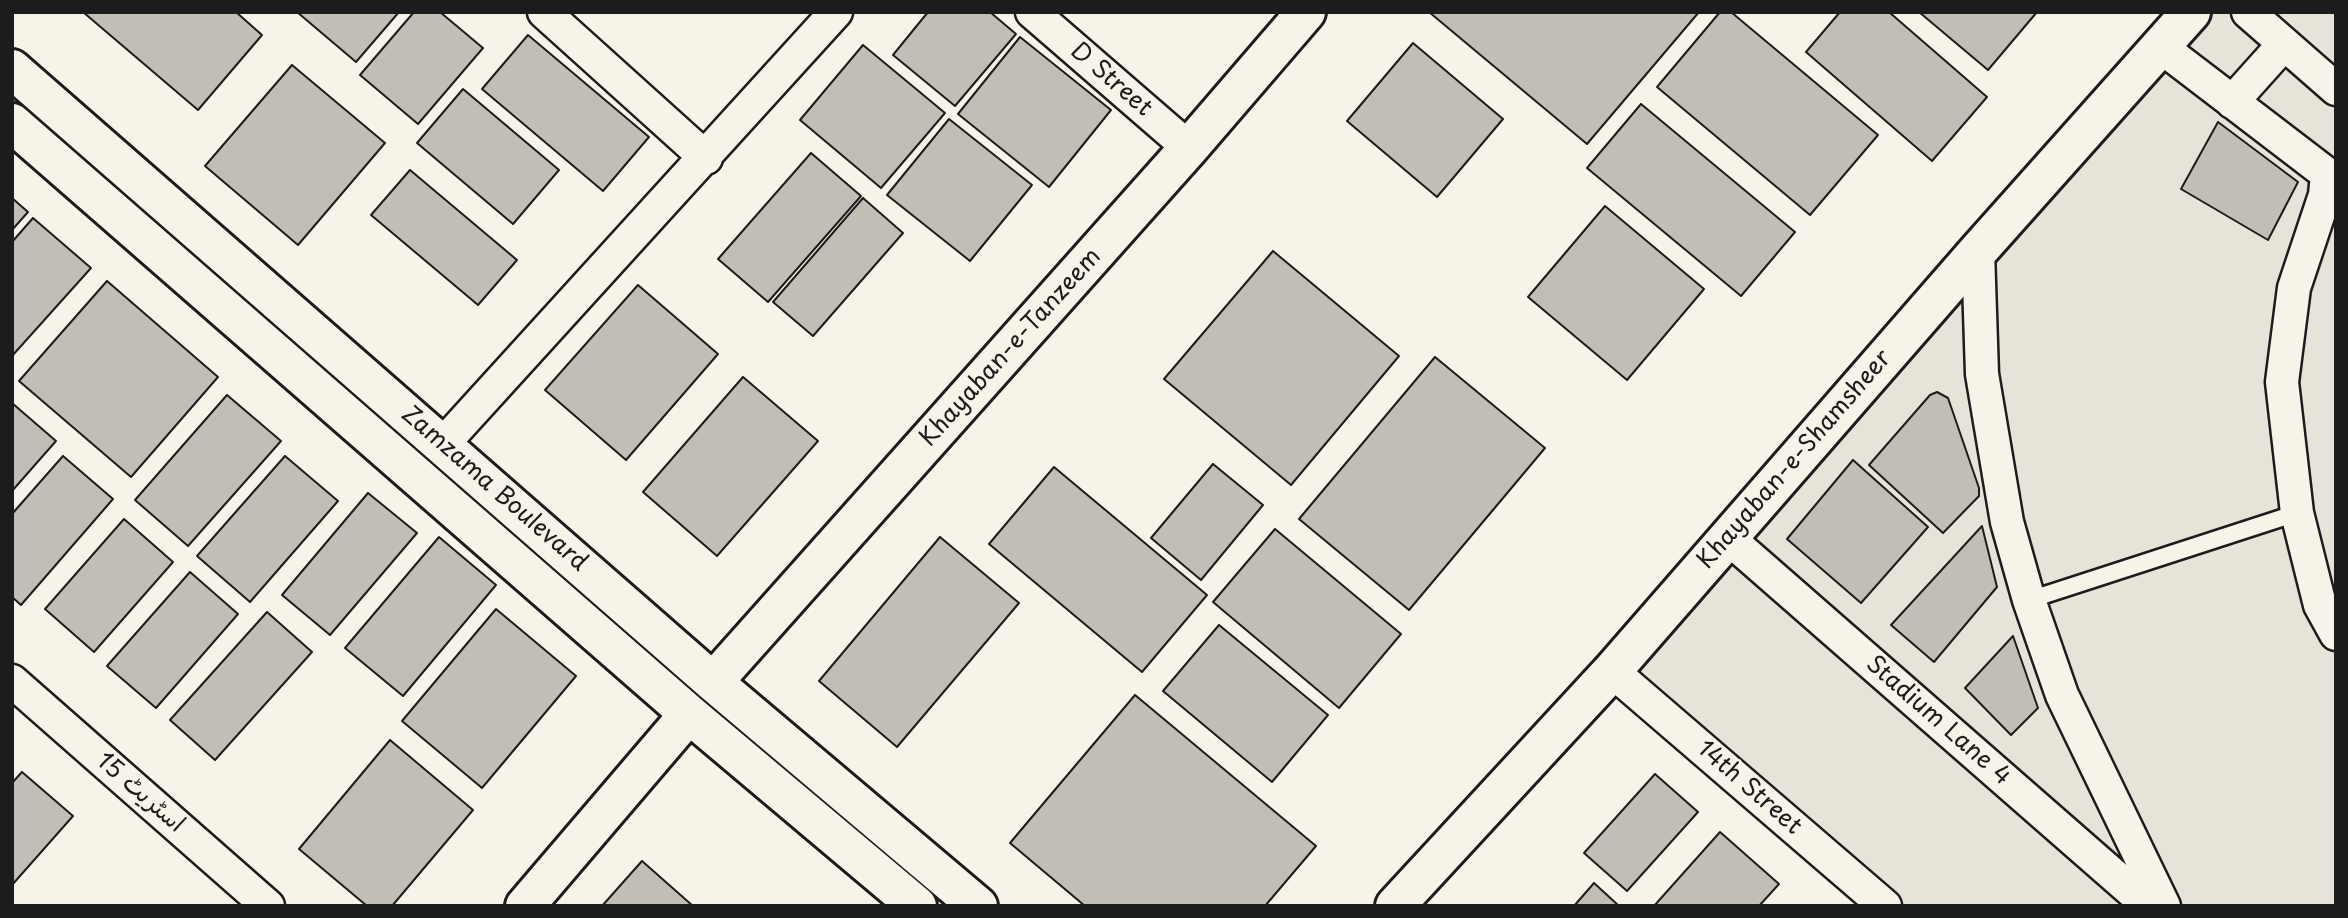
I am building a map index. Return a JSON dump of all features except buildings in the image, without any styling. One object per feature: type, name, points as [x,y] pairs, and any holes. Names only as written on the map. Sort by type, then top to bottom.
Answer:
[{"type":"main road","name":"Khayaban-e-Tanzeem","points":[[713,682],[1189,148],[1306,12]]},
{"type":"main road","name":"Khayaban-e-Shamsheer","points":[[1395,906],[1612,671],[1978,251],[2192,12]]},
{"type":"main road","name":"Zamzama Boulevard","points":[[12,69],[713,682],[978,906]]},
{"type":"main road","name":"Zamzama Boulevard","points":[[12,123],[689,713],[917,906]]},
{"type":"main road","points":[[525,906],[689,713]]},
{"type":"street","points":[[544,12],[706,158]]},
{"type":"street","points":[[443,444],[836,12]]},
{"type":"street","name":"D Street","points":[[1032,12],[1189,148]]},
{"type":"street","points":[[2248,12],[2336,89]]},
{"type":"street","points":[[2232,103],[2284,44]]},
{"type":"street","points":[[2161,47],[2327,174],[2325,195],[2294,288],[2285,340],[2282,382],[2297,513],[2320,604],[2336,634]]},
{"type":"street","points":[[1978,251],[1982,374],[2007,522],[2029,600],[2062,695],[2164,906]]},
{"type":"street","name":"Stadium Lane 4","points":[[1727,537],[2149,906]]},
{"type":"street","name":"14th Street","points":[[1612,671],[1885,906]]},
{"type":"street","name":"اسٹریٹ 15","points":[[12,681],[268,906]]},
{"type":"lane","points":[[2029,600],[2297,513]]},
{"type":"shaded area","points":[[2187,12],[2336,12],[2336,906],[1885,906],[1612,671]]}]
